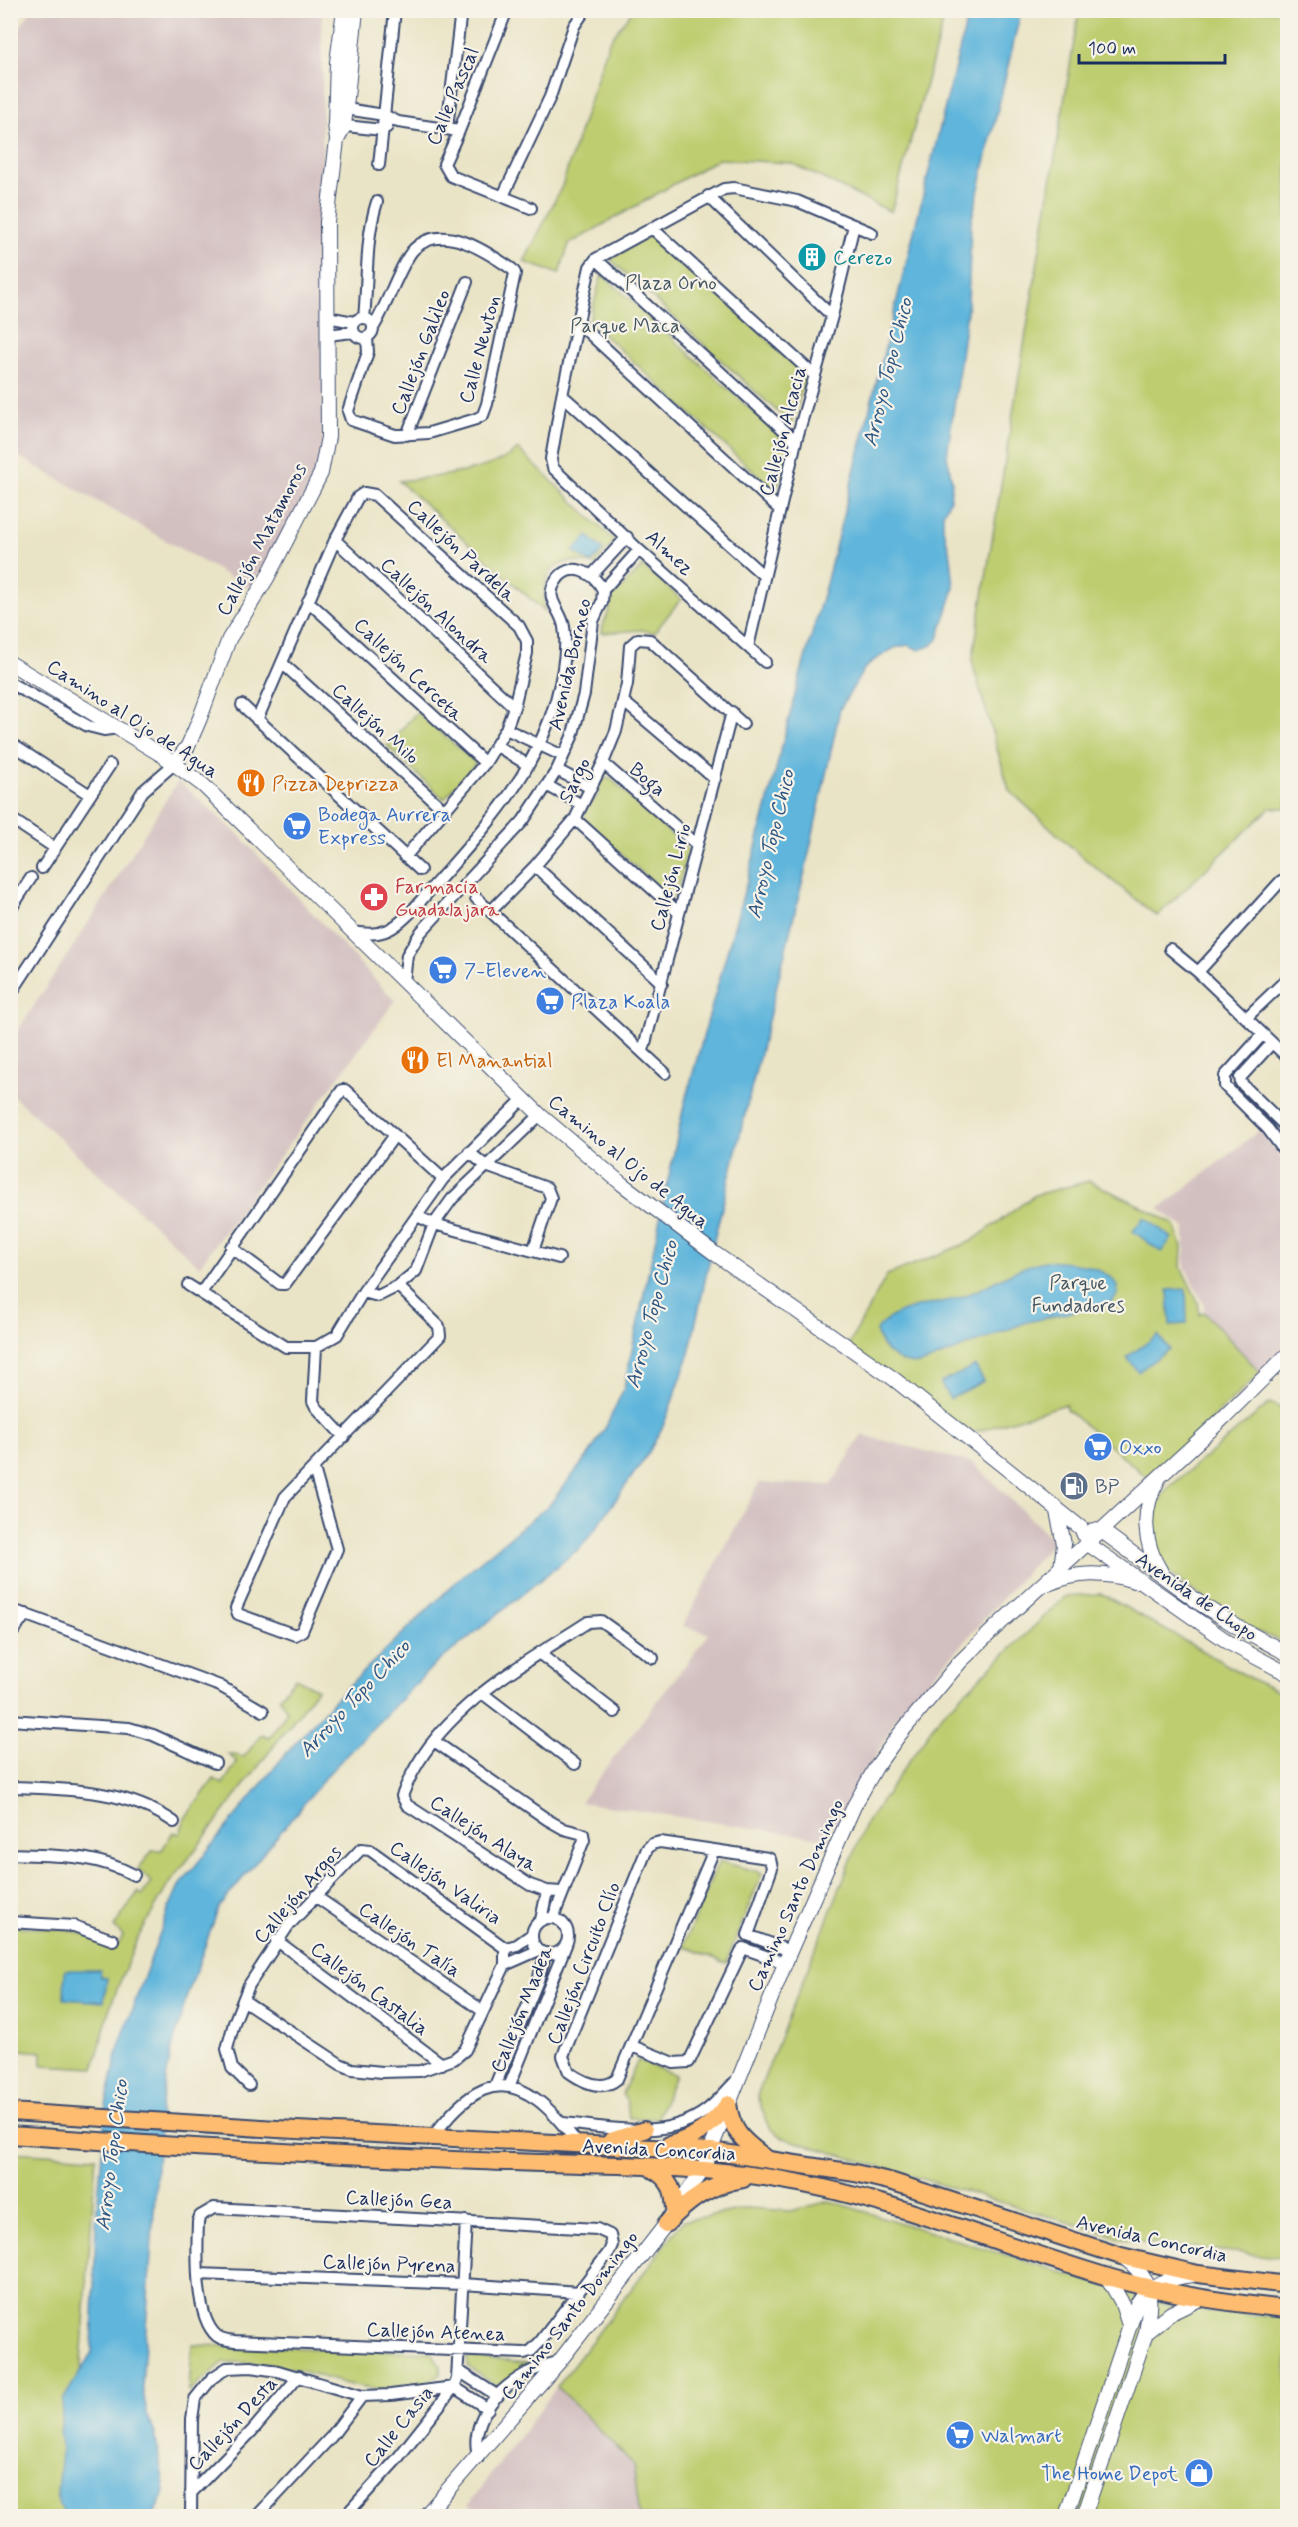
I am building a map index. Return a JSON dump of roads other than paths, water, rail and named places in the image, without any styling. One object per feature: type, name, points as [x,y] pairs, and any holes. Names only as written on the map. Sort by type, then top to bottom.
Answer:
[{"type":"main road","points":[[657,2148],[680,2142],[700,2133],[713,2123],[728,2104]]},
{"type":"main road","points":[[728,2104],[730,2119],[737,2133],[768,2160]]},
{"type":"main road","name":"Avenida Concordia","points":[[10,2112],[85,2118],[657,2148],[763,2177],[843,2192],[895,2206],[1107,2277],[1149,2288],[1202,2298],[1287,2309]]},
{"type":"main road","points":[[600,2145],[644,2130]]},
{"type":"main road","name":"Avenida Concordia","points":[[10,2135],[367,2157],[618,2167],[651,2168],[706,2161],[768,2160],[855,2173],[893,2182],[1121,2256],[1198,2274],[1287,2285]]},
{"type":"main road","points":[[618,2167],[635,2161],[706,2161],[765,2165],[790,2163]]},
{"type":"main road","points":[[651,2168],[661,2174],[671,2185],[670,2217]]},
{"type":"main road","points":[[670,2217],[689,2201],[713,2187],[735,2180],[763,2177]]},
{"type":"street","name":"Callejón Matamoros","points":[[174,764],[188,746],[230,639],[267,578],[321,473],[328,437],[327,222],[340,125],[336,62],[344,10]]},
{"type":"street","name":"Callejón Matamoros","points":[[340,108],[356,10]]},
{"type":"street","points":[[379,165],[395,10]]},
{"type":"street","points":[[447,128],[461,10]]},
{"type":"street","name":"Calle Pascal","points":[[507,10],[459,131],[444,161],[447,172],[451,176],[531,208]]},
{"type":"street","points":[[503,196],[550,98],[574,26],[585,10]]},
{"type":"street","points":[[340,108],[384,115],[398,122],[459,131]]},
{"type":"street","points":[[340,125],[382,129],[398,122]]},
{"type":"street","points":[[764,576],[561,394],[590,267],[596,259],[724,189],[734,188],[797,201],[872,233]]},
{"type":"street","points":[[708,196],[832,316]]},
{"type":"street","points":[[327,335],[357,324],[370,321],[370,333],[359,338],[357,324],[368,279],[369,237],[377,202]]},
{"type":"street","name":"Callejón Alcacia","points":[[748,647],[796,441],[832,316],[854,225]]},
{"type":"street","points":[[652,228],[814,375]]},
{"type":"street","name":"Calle Newton","points":[[450,239],[477,247],[515,273],[516,278],[483,415],[429,433],[407,435],[382,433],[349,418],[348,411],[368,352],[370,333],[385,309],[413,249],[428,241],[450,239]]},
{"type":"street","points":[[596,259],[796,441]]},
{"type":"street","name":"Callejón Galileo","points":[[407,435],[467,282]]},
{"type":"street","points":[[327,317],[357,324]]},
{"type":"street","points":[[577,322],[780,510]]},
{"type":"street","name":"Almez","points":[[561,394],[551,459],[553,468],[639,550],[765,662]]},
{"type":"street","name":"Callejón Pardela","points":[[257,720],[335,540],[358,497],[364,493],[375,495],[519,626],[527,641],[527,653],[514,707],[497,746],[405,857]]},
{"type":"street","points":[[592,575],[627,537]]},
{"type":"street","name":"Callejón Alondra","points":[[335,540],[514,707]]},
{"type":"street","points":[[603,590],[639,550]]},
{"type":"street","name":"Avenida Borneo","points":[[352,932],[369,935],[387,931],[406,916],[508,800],[539,743],[556,700],[565,630],[551,598],[553,586],[560,575],[566,572],[579,570],[592,575],[603,590],[602,602],[593,621],[584,694],[578,719],[557,770],[523,821],[421,932],[407,955],[404,982]]},
{"type":"street","name":"Callejón Cerceta","points":[[308,601],[484,763]]},
{"type":"street","name":"Sargo","points":[[491,911],[535,866],[575,819],[616,731],[624,702],[630,646],[638,639],[650,640],[732,712]]},
{"type":"street","name":"Camino al Ojo de Agua","points":[[10,663],[174,764],[224,803],[352,932],[540,1115],[668,1220],[894,1379],[1081,1528],[1088,1544]]},
{"type":"street","name":"Callejón Milo","points":[[282,663],[445,811]]},
{"type":"street","points":[[10,683],[88,726],[104,730],[118,728]]},
{"type":"street","points":[[624,702],[715,778]]},
{"type":"street","points":[[242,705],[420,870]]},
{"type":"street","points":[[732,712],[743,724]]},
{"type":"street","name":"Callejón Lirio","points":[[643,1051],[732,712]]},
{"type":"street","points":[[506,729],[563,756]]},
{"type":"street","points":[[10,743],[90,795]]},
{"type":"street","points":[[497,746],[528,765]]},
{"type":"street","name":"Boga","points":[[603,763],[697,845]]},
{"type":"street","points":[[10,995],[142,791],[174,764]]},
{"type":"street","points":[[42,868],[110,765]]},
{"type":"street","points":[[557,770],[591,788]]},
{"type":"street","points":[[548,786],[582,805]]},
{"type":"street","points":[[10,818],[55,848]]},
{"type":"street","points":[[575,819],[679,913]]},
{"type":"street","points":[[535,866],[662,983]]},
{"type":"street","points":[[12,902],[32,878]]},
{"type":"street","points":[[1198,972],[1281,881],[1287,879]]},
{"type":"street","points":[[476,898],[665,1073]]},
{"type":"street","points":[[406,916],[421,932]]},
{"type":"street","points":[[1170,949],[1198,972],[1287,1058]]},
{"type":"street","points":[[1246,1018],[1287,978]]},
{"type":"street","points":[[1263,1034],[1225,1076],[1225,1086],[1268,1129],[1287,1156]]},
{"type":"street","points":[[1272,1043],[1240,1078],[1241,1083],[1287,1129]]},
{"type":"street","points":[[201,1293],[339,1091],[345,1090],[443,1179]]},
{"type":"street","points":[[188,1285],[286,1347],[316,1347],[337,1335],[363,1292],[443,1179],[523,1099]]},
{"type":"street","points":[[363,1292],[378,1296],[398,1286],[416,1271],[435,1224],[459,1190],[540,1115]]},
{"type":"street","points":[[231,1246],[280,1284],[285,1284],[395,1135]]},
{"type":"street","points":[[469,1152],[486,1166],[547,1188],[550,1192],[551,1198],[533,1251]]},
{"type":"street","points":[[417,1216],[435,1224],[559,1258]]},
{"type":"street","points":[[314,1469],[337,1549],[302,1631],[295,1635],[238,1614],[236,1608],[280,1504],[440,1336],[439,1326],[398,1286]]},
{"type":"street","points":[[316,1347],[314,1401],[316,1407],[344,1437]]},
{"type":"street","name":"Camino Santo Domingo","points":[[425,2517],[560,2362],[670,2217],[706,2161],[787,1957],[846,1823],[876,1767],[960,1662],[1218,1423],[1287,1354]]},
{"type":"street","points":[[1163,1472],[1149,1504],[1146,1531],[1151,1553],[1164,1577]]},
{"type":"street","points":[[1056,1507],[1064,1544],[1061,1569]]},
{"type":"street","points":[[1081,1528],[1102,1531]]},
{"type":"street","name":"Avenida de Chopo","points":[[1102,1531],[1236,1626],[1287,1654]]},
{"type":"street","name":"Avenida de Chopo","points":[[1088,1544],[1231,1644],[1287,1674]]},
{"type":"street","points":[[1038,1588],[1084,1574],[1123,1578],[1143,1583]]},
{"type":"street","points":[[10,1609],[220,1686],[263,1711]]},
{"type":"street","points":[[10,1636],[26,1614]]},
{"type":"street","points":[[553,1918],[561,1892],[584,1840],[583,1834],[564,1829],[548,1820],[434,1741],[453,1718],[482,1693],[588,1622],[597,1620],[653,1658]]},
{"type":"street","points":[[540,1654],[615,1712]]},
{"type":"street","points":[[482,1693],[575,1764]]},
{"type":"street","points":[[10,1720],[129,1728],[153,1735],[215,1763]]},
{"type":"street","name":"Callejón Alaya","points":[[434,1741],[408,1779],[402,1796],[407,1805],[530,1885],[547,1891],[561,1892]]},
{"type":"street","points":[[10,1787],[74,1790],[118,1797],[155,1809],[174,1822]]},
{"type":"street","name":"Callejón Circuito Clío","points":[[714,1850],[617,2079],[608,2084],[587,2083],[569,2072],[563,2056],[649,1847],[660,1842],[714,1850],[770,1859],[772,1868],[748,1935],[787,1957]]},
{"type":"street","name":"Callejón Argos","points":[[249,2085],[232,2068],[227,2055],[228,2043],[243,2000],[276,1940],[358,1852],[365,1849]]},
{"type":"street","name":"Callejón Valiria","points":[[365,1849],[505,1948]]},
{"type":"street","points":[[10,1854],[92,1858],[113,1864],[134,1875]]},
{"type":"street","points":[[541,1920],[547,1891]]},
{"type":"street","name":"Callejón Talía","points":[[315,1896],[483,2010]]},
{"type":"street","points":[[243,2000],[340,2064],[352,2069],[382,2072],[420,2071],[454,2059],[465,2050],[505,1965],[505,1948],[518,1945],[531,1935],[541,1920],[553,1918],[567,1928],[566,1945],[556,1953],[543,1952],[505,1965]]},
{"type":"street","points":[[10,1922],[74,1926],[113,1940]]},
{"type":"street","points":[[531,1935],[543,1952]]},
{"type":"street","name":"Callejón Castalia","points":[[276,1940],[442,2064]]},
{"type":"street","name":"Callejón Madea","points":[[509,2087],[566,1945]]},
{"type":"street","points":[[632,2046],[674,2063],[689,2062],[743,1948],[787,1957]]},
{"type":"street","name":"Callejón Madea","points":[[495,2086],[523,2018],[543,1952]]},
{"type":"street","points":[[523,2018],[534,2023]]},
{"type":"street","points":[[563,2123],[644,2130],[662,2129],[691,2120],[715,2103],[740,2077]]},
{"type":"street","points":[[432,2137],[464,2102],[483,2090],[495,2086],[509,2087],[537,2099],[553,2111],[578,2143]]},
{"type":"street","name":"Callejón Gea","points":[[198,2274],[200,2216],[214,2208],[597,2229]]},
{"type":"street","name":"Calle Casia","points":[[345,2517],[397,2459],[453,2387],[459,2372],[466,2221]]},
{"type":"street","name":"Callejón Atenea","points":[[198,2274],[205,2312],[218,2337],[235,2341],[524,2353],[531,2351],[609,2252],[612,2245],[610,2235],[597,2229]]},
{"type":"street","points":[[1084,2517],[1146,2333],[1150,2302],[1149,2288],[1135,2266],[1121,2256]]},
{"type":"street","name":"Callejón Pyrena","points":[[198,2274],[463,2284],[579,2292]]},
{"type":"street","points":[[1066,2517],[1137,2304],[1149,2288],[1165,2280],[1198,2274]]},
{"type":"street","points":[[1107,2277],[1122,2301],[1129,2325]]},
{"type":"street","points":[[1146,2333],[1178,2309],[1202,2298]]},
{"type":"street","points":[[478,2458],[476,2437],[488,2409],[498,2396],[530,2372],[560,2362]]},
{"type":"street","points":[[191,2517],[192,2419],[195,2399],[212,2378],[227,2368],[251,2367],[299,2376],[335,2390],[362,2396],[391,2395],[453,2387],[488,2409]]},
{"type":"street","points":[[459,2372],[498,2396]]},
{"type":"street","name":"Callejón Desta","points":[[191,2493],[252,2431],[299,2376]]},
{"type":"street","points":[[257,2517],[332,2437],[362,2396]]},
{"type":"water","name":"Arroyo Topo Chico","points":[[969,11],[1021,11],[971,222],[968,304],[947,456],[952,482],[950,499],[943,514],[943,528],[951,557],[954,588],[938,639],[932,645],[919,650],[908,645],[894,648],[873,661],[864,669],[840,709],[805,871],[714,1240],[688,1358],[664,1424],[649,1452],[581,1547],[431,1668],[329,1773],[219,1907],[187,1996],[171,2052],[161,2108],[142,2386],[147,2414],[155,2434],[165,2491],[153,2516],[65,2516],[59,2506],[57,2492],[63,2400],[92,2352],[96,2222],[106,2105],[119,2046],[179,1886],[284,1756],[333,1701],[460,1578],[550,1504],[590,1453],[607,1425],[624,1388],[684,1105],[751,867],[826,584]]},
{"type":"water","points":[[588,536],[603,550],[591,563],[573,551]]},
{"type":"water","points":[[1144,1217],[1172,1238],[1161,1252],[1133,1231]]},
{"type":"water","points":[[1045,1261],[1085,1266],[1103,1273],[1118,1286],[1117,1295],[1111,1303],[1027,1322],[921,1364],[899,1360],[882,1346],[876,1331],[894,1316],[917,1307],[965,1296],[1014,1272]]},
{"type":"water","points":[[1186,1289],[1187,1324],[1170,1325],[1168,1290]]},
{"type":"water","points":[[1158,1335],[1169,1349],[1138,1372],[1127,1357]]},
{"type":"water","points":[[975,1366],[984,1381],[950,1399],[940,1383]]},
{"type":"water","points":[[65,1970],[100,1970],[101,1977],[107,1978],[104,2002],[64,1999]]},
{"type":"place","name":"Cerezo","points":[[812,257]]},
{"type":"place","name":"Pizza Deprizza","points":[[251,783]]},
{"type":"place","name":"Bodega Aurrera Express","points":[[297,826]]},
{"type":"place","name":"Farmacia Guadalajara","points":[[374,897]]},
{"type":"place","name":"7-Eleven","points":[[443,970]]},
{"type":"place","name":"Plaza Koala","points":[[550,1001]]},
{"type":"place","name":"El Manantial","points":[[415,1060]]},
{"type":"place","name":"Oxxo","points":[[1098,1447]]},
{"type":"place","name":"BP","points":[[1074,1486]]},
{"type":"place","name":"Walmart","points":[[960,2435]]},
{"type":"place","name":"The Home Depot","points":[[1199,2473]]},
{"type":"park label","name":"Plaza Orno","points":[[671,282]]},
{"type":"park label","name":"Parque Maca","points":[[625,325]]},
{"type":"park label","name":"Parque Fundadores","points":[[1078,1294]]}]
